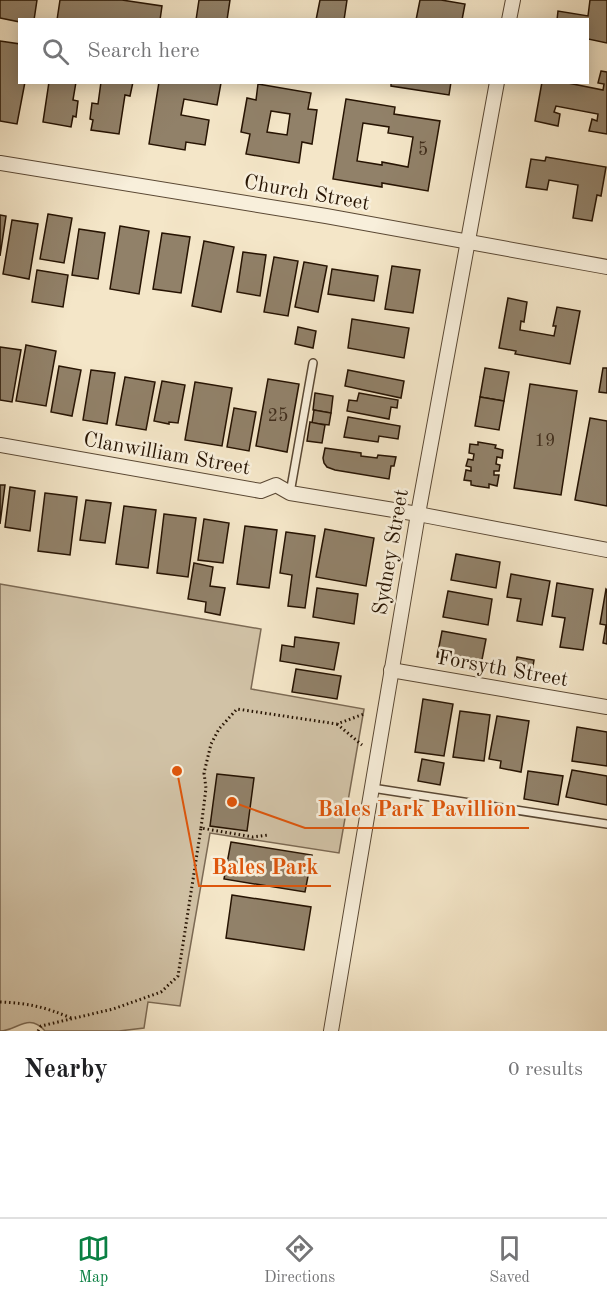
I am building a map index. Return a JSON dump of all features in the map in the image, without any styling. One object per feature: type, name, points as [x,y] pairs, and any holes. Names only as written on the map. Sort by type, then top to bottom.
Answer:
[{"type":"street","points":[[509,18],[513,0]]},
{"type":"street","name":"Sydney Street","points":[[332,1031],[418,514],[497,84]]},
{"type":"street","name":"Church Street","points":[[0,163],[326,216],[607,267]]},
{"type":"street","name":"Clanwilliam Street","points":[[0,445],[261,490],[276,485],[290,493],[418,514],[607,550]]},
{"type":"street","name":"Forsyth Street","points":[[391,670],[607,708]]},
{"type":"lane","points":[[290,493],[313,363]]},
{"type":"lane","points":[[372,788],[607,824]]},
{"type":"path","points":[[38,1031],[41,1026],[113,1009],[161,992],[178,976],[201,828],[206,788],[204,772],[211,744],[219,729],[237,709],[337,724],[364,714]]},
{"type":"path","points":[[337,724],[362,745]]},
{"type":"path","points":[[201,828],[253,837],[268,835]]},
{"type":"path","points":[[0,1002],[29,1004],[72,1019]]},
{"type":"shaded area","points":[[0,584],[261,629],[251,689],[364,709],[339,853],[210,833],[180,1006],[148,1002],[144,1028],[119,1031],[45,1031],[33,1023],[28,1023],[0,1031]]},
{"type":"building","points":[[0,0],[37,0],[34,18],[18,18],[18,22],[0,18]]},
{"type":"building","points":[[60,0],[122,0],[162,6],[160,18],[57,18]]},
{"type":"building","points":[[199,0],[230,0],[227,18],[196,18]]},
{"type":"building","points":[[320,0],[347,0],[344,18],[316,18]]},
{"type":"building","points":[[420,0],[441,0],[465,4],[462,18],[416,18]]},
{"type":"building","points":[[590,0],[607,0],[607,43],[589,39],[589,18],[557,18],[558,11],[588,16]]},
{"type":"building","points":[[0,41],[18,44],[18,84],[25,84],[17,124],[0,121]]},
{"type":"building","points":[[601,71],[607,72],[607,134],[589,131],[592,119],[597,121],[598,114],[556,106],[554,112],[560,114],[558,126],[535,121],[542,84],[573,84],[603,90],[604,84],[598,83]]},
{"type":"building","points":[[49,84],[76,84],[73,100],[78,101],[76,117],[73,116],[71,127],[43,122]]},
{"type":"building","points":[[101,84],[133,84],[130,96],[125,95],[119,134],[91,130],[92,103],[98,104]]},
{"type":"building","points":[[159,84],[221,84],[217,105],[184,99],[181,115],[209,120],[205,145],[186,142],[185,150],[149,144]]},
{"type":"building","points":[[258,84],[311,93],[308,109],[317,110],[312,144],[302,142],[299,163],[246,154],[250,134],[241,132],[247,98],[256,100]],"holes":[[[271,111],[290,114],[287,135],[267,132]]]},
{"type":"building","points":[[391,84],[451,84],[449,95],[391,86]]},
{"type":"building","points":[[346,99],[395,107],[394,114],[440,121],[428,191],[382,183],[382,187],[333,179]],"holes":[[[363,123],[389,127],[388,133],[413,137],[408,167],[382,162],[382,165],[357,161]]]},
{"type":"building","points":[[546,157],[606,167],[601,196],[597,195],[592,221],[573,218],[578,185],[549,180],[547,190],[526,187],[531,159],[545,161]]},
{"type":"building","points":[[48,214],[72,218],[64,263],[40,259]]},
{"type":"building","points":[[0,215],[6,216],[0,256]]},
{"type":"building","points":[[12,220],[38,224],[29,279],[3,274]]},
{"type":"building","points":[[120,226],[149,231],[139,294],[110,289]]},
{"type":"building","points":[[79,229],[105,233],[98,279],[72,275]]},
{"type":"building","points":[[162,233],[190,237],[181,293],[153,289]]},
{"type":"building","points":[[204,241],[234,247],[221,312],[192,306]]},
{"type":"building","points":[[243,252],[266,255],[260,296],[237,292]]},
{"type":"building","points":[[274,257],[298,261],[288,316],[264,312]]},
{"type":"building","points":[[304,262],[327,266],[318,312],[295,307]]},
{"type":"building","points":[[392,266],[420,270],[413,313],[385,309]]},
{"type":"building","points":[[332,269],[378,276],[374,301],[328,294]]},
{"type":"building","points":[[37,270],[68,275],[63,307],[32,302]]},
{"type":"building","points":[[508,298],[527,302],[524,322],[521,321],[520,330],[554,336],[556,326],[553,326],[557,307],[580,311],[570,364],[515,354],[516,351],[499,348]]},
{"type":"building","points":[[352,319],[409,328],[404,358],[348,348]]},
{"type":"building","points":[[298,327],[316,331],[313,348],[295,344]]},
{"type":"building","points":[[26,345],[56,351],[46,406],[16,401]]},
{"type":"building","points":[[0,347],[21,350],[12,402],[0,400]]},
{"type":"building","points":[[59,366],[81,370],[72,416],[51,412]]},
{"type":"building","points":[[485,368],[509,372],[504,401],[480,397]]},
{"type":"building","points":[[603,368],[607,368],[607,393],[599,392]]},
{"type":"building","points":[[91,370],[115,373],[107,424],[83,420]]},
{"type":"building","points":[[348,370],[404,381],[401,398],[345,386]]},
{"type":"building","points":[[125,377],[155,382],[146,430],[116,425]]},
{"type":"building","points":[[268,379],[299,384],[287,452],[256,446]]},
{"type":"building","points":[[162,381],[185,385],[178,423],[154,421]]},
{"type":"building","points":[[195,382],[232,388],[222,446],[185,440]]},
{"type":"building","points":[[530,384],[577,391],[561,495],[514,488]]},
{"type":"building","points":[[315,393],[333,396],[331,413],[313,410]]},
{"type":"building","points":[[359,393],[398,400],[397,408],[391,407],[389,419],[347,411],[349,400],[357,401]]},
{"type":"building","points":[[480,397],[504,401],[499,430],[475,426]]},
{"type":"building","points":[[234,408],[256,412],[249,451],[227,447]]},
{"type":"building","points":[[314,410],[331,413],[329,425],[312,423]]},
{"type":"building","points":[[348,417],[400,426],[398,439],[379,436],[378,442],[344,437]]},
{"type":"building","points":[[590,418],[607,421],[607,506],[575,500]]},
{"type":"building","points":[[310,422],[325,425],[322,443],[307,441]]},
{"type":"building","points":[[478,442],[496,445],[495,448],[503,450],[502,458],[497,457],[496,464],[500,465],[499,471],[494,471],[494,475],[499,475],[497,486],[489,484],[489,488],[476,486],[471,485],[471,481],[464,480],[466,470],[471,471],[471,467],[466,466],[468,459],[473,460],[474,454],[469,453],[470,444],[478,445]]},
{"type":"building","points":[[325,448],[361,453],[361,456],[396,457],[394,466],[391,466],[389,479],[327,467],[323,458]]},
{"type":"building","points":[[0,485],[5,485],[0,524]]},
{"type":"building","points":[[10,487],[35,491],[30,531],[5,527]]},
{"type":"building","points":[[45,493],[77,497],[70,555],[38,551]]},
{"type":"building","points":[[86,500],[111,503],[105,543],[80,540]]},
{"type":"building","points":[[124,506],[156,510],[148,568],[116,564]]},
{"type":"building","points":[[164,514],[196,518],[188,577],[157,573]]},
{"type":"building","points":[[204,519],[229,523],[223,563],[198,560]]},
{"type":"building","points":[[245,526],[277,530],[269,588],[237,584]]},
{"type":"building","points":[[325,529],[374,538],[366,586],[316,577]]},
{"type":"building","points":[[286,532],[315,536],[305,608],[288,606],[292,575],[280,573]]},
{"type":"building","points":[[456,554],[500,562],[496,588],[451,580]]},
{"type":"building","points":[[194,563],[213,567],[210,586],[225,588],[220,615],[205,612],[206,602],[188,599]]},
{"type":"building","points":[[511,574],[550,581],[542,625],[517,621],[521,599],[507,597]]},
{"type":"building","points":[[557,583],[593,589],[583,650],[560,647],[565,618],[552,616]]},
{"type":"building","points":[[317,588],[358,594],[354,624],[313,617]]},
{"type":"building","points":[[606,589],[607,644],[603,643],[606,625],[600,624]]},
{"type":"building","points":[[448,591],[492,599],[488,625],[443,617]]},
{"type":"building","points":[[442,631],[486,639],[481,665],[437,657]]},
{"type":"building","points":[[295,637],[339,643],[334,670],[280,661],[282,645],[294,647]]},
{"type":"building","points":[[517,657],[534,660],[531,678],[514,675]]},
{"type":"building","points":[[296,669],[341,676],[337,699],[292,692]]},
{"type":"building","points":[[423,699],[453,704],[444,756],[415,752]]},
{"type":"building","points":[[460,711],[490,715],[484,761],[453,757]]},
{"type":"building","points":[[497,716],[529,721],[521,772],[500,768],[501,761],[489,759]]},
{"type":"building","points":[[577,727],[607,732],[607,766],[572,761]]},
{"type":"building","points":[[422,759],[444,763],[440,785],[418,781]]},
{"type":"building","points":[[572,770],[607,776],[607,805],[566,797]]},
{"type":"building","points":[[528,771],[563,776],[558,805],[524,799]]},
{"type":"building","points":[[217,774],[254,778],[247,831],[210,826]]},
{"type":"building","points":[[231,842],[312,855],[305,892],[224,879]]},
{"type":"building","points":[[232,895],[311,907],[304,950],[226,938]]},
{"type":"place","name":"Bales Park","points":[[177,771]]},
{"type":"place","name":"Bales Park Pavillion","points":[[232,802]]}]
